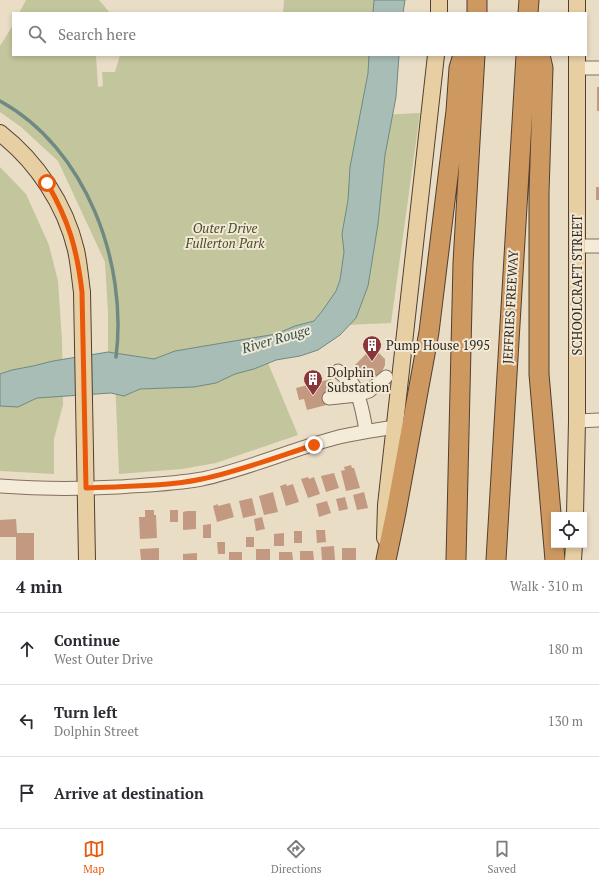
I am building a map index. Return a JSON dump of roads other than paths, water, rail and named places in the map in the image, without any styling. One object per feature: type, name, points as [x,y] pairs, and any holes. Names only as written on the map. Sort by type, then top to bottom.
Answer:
[{"type":"highway","points":[[385,560],[398,504],[429,332],[456,111],[459,68],[463,56]]},
{"type":"highway","points":[[456,560],[463,263],[475,56]]},
{"type":"highway","name":"JEFFRIES FREEWAY","points":[[496,560],[526,56]]},
{"type":"highway","points":[[540,56],[543,68],[538,193],[539,374],[555,560]]},
{"type":"main road","points":[[438,12],[439,0]]},
{"type":"main road","points":[[577,0],[577,12]]},
{"type":"main road","points":[[385,560],[386,505],[436,56]]},
{"type":"main road","name":"SCHOOLCRAFT STREET","points":[[575,512],[577,420],[577,62]]},
{"type":"main road","points":[[0,133],[19,149],[34,166],[56,199],[74,244],[79,265],[82,292],[87,560]]},
{"type":"main road","points":[[573,560],[574,548]]},
{"type":"street","points":[[577,62],[599,68]]},
{"type":"street","points":[[577,246],[599,246]]},
{"type":"street","points":[[338,371],[352,384],[357,395],[366,432]]},
{"type":"street","points":[[329,398],[357,395],[369,391],[386,377]]},
{"type":"street","points":[[577,420],[599,420]]},
{"type":"street","points":[[0,486],[58,489],[160,485],[202,479],[237,470],[328,440],[395,427]]},
{"type":"water","points":[[374,0],[405,0],[403,12],[373,12]]},
{"type":"water","name":"River Rouge","points":[[369,56],[399,56],[396,97],[385,155],[378,224],[368,286],[356,318],[340,335],[318,350],[300,356],[276,360],[254,369],[235,374],[216,383],[194,387],[140,389],[124,396],[111,393],[37,398],[18,407],[0,406],[0,374],[12,370],[53,361],[108,352],[154,359],[175,351],[276,334],[295,326],[314,321],[336,291],[340,280],[344,252],[342,234],[348,200],[350,167],[368,73]]},
{"type":"waterway","points":[[0,101],[30,122],[56,148],[78,178],[95,211],[107,247],[115,284],[118,321],[116,357]]},
{"type":"place","name":"Pump House 1995","points":[[372,362]]},
{"type":"place","name":"Dolphin Substation","points":[[313,396]]},
{"type":"park label","name":"Outer Drive Fullerton Park","points":[[225,236]]}]
